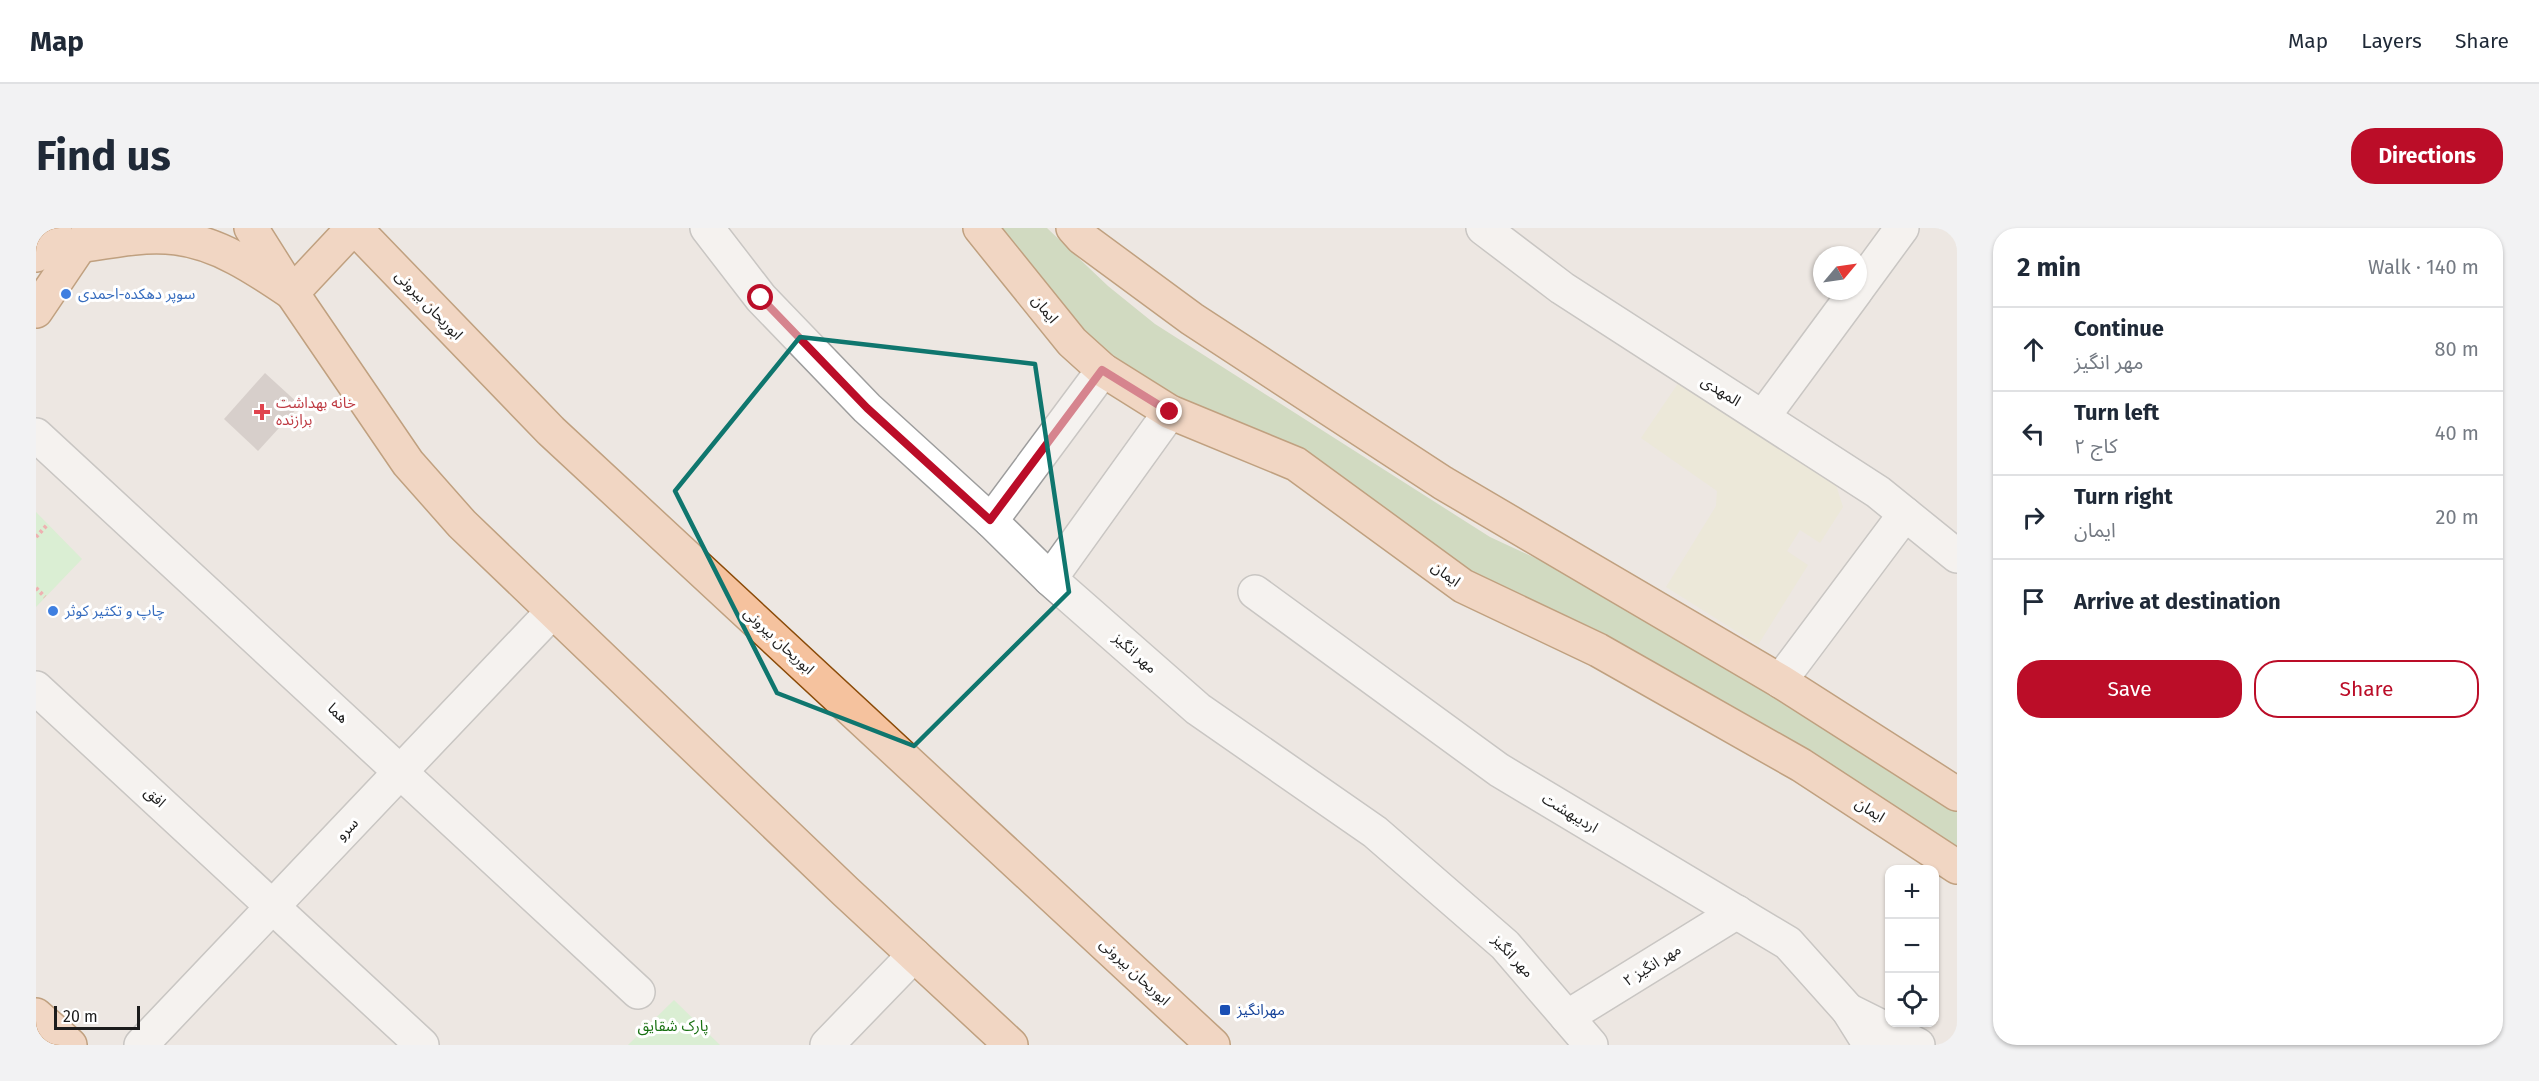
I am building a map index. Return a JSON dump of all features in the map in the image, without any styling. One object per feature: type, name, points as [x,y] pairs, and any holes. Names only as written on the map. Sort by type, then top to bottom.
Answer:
[{"type":"main road","points":[[251,228],[292,293],[408,463],[462,524],[552,612],[1011,1045]]},
{"type":"main road","points":[[292,293],[354,228]]},
{"type":"main road","name":"ابوریحان بیرونی","points":[[354,228],[551,431],[1213,1045]]},
{"type":"main road","name":"ایمان","points":[[980,228],[1072,342],[1102,370],[1170,412],[1296,464],[1463,586],[1598,650],[1801,765],[1957,867]]},
{"type":"main road","points":[[1073,228],[1082,238],[1192,320],[1443,483],[1780,681],[1957,794]]},
{"type":"main road","points":[[36,255],[76,234],[127,239],[177,238],[213,248],[254,267],[292,293]]},
{"type":"main road","points":[[36,311],[76,234]]},
{"type":"main road","points":[[36,1015],[70,1045]]},
{"type":"street","name":"مهر انگیز","points":[[707,228],[761,298],[859,400],[990,520],[1050,579],[1198,709],[1375,832],[1506,945],[1591,1045]]},
{"type":"street","name":"المهدی","points":[[1483,228],[1563,288],[1878,492],[1957,556]]},
{"type":"street","points":[[1867,275],[1902,228]]},
{"type":"street","points":[[1763,417],[1849,300]]},
{"type":"street","points":[[990,520],[1102,370]]},
{"type":"street","points":[[1050,579],[1170,412]]},
{"type":"street","name":"هما","points":[[36,435],[638,992]]},
{"type":"street","points":[[1780,681],[1905,514]]},
{"type":"street","name":"اردیبهشت","points":[[1255,592],[1499,770],[1788,943],[1848,1010],[1870,1045]]},
{"type":"street","name":"سرو","points":[[141,1045],[552,612]]},
{"type":"street","name":"افق","points":[[36,688],[422,1045]]},
{"type":"street","name":"مهر انگیز ۲","points":[[1567,1017],[1737,912]]},
{"type":"street","points":[[827,1045],[914,955]]},
{"type":"street","points":[[1848,1010],[1918,1045]]},
{"type":"path","points":[[36,537],[48,524]]},
{"type":"path","points":[[36,588],[45,597]]},
{"type":"highlighted area","points":[[800,337],[1035,364],[1069,592],[914,746],[777,693],[675,491]]},
{"type":"shaded area","points":[[1681,379],[1836,485],[1843,507],[1820,543],[1800,530],[1787,551],[1808,565],[1758,645],[1666,587],[1716,506],[1717,491],[1641,438]]},
{"type":"green space","points":[[997,228],[1047,228],[1108,286],[1155,324],[1490,537],[1589,583],[1957,803],[1957,858],[1487,586],[1234,429],[1094,351]]},
{"type":"green space","points":[[36,512],[82,559],[36,607]]},
{"type":"green space","name":"پارک شقایق","points":[[674,1000],[720,1045],[628,1045]]},
{"type":"building","name":"خانه بهداشت برازنده","points":[[265,373],[300,405],[258,451],[224,419]]},
{"type":"place","name":"سوپر دهکده-احمدی","points":[[66,294]]},
{"type":"place","name":"خانه بهداشت برازنده","points":[[262,412]]},
{"type":"place","name":"چاپ و تکثیر کوثر","points":[[53,611]]},
{"type":"place","name":"مهرانگیز","points":[[1225,1010]]},
{"type":"route","points":[[761,298],[867,408],[990,520],[1102,370],[1170,412]]}]
